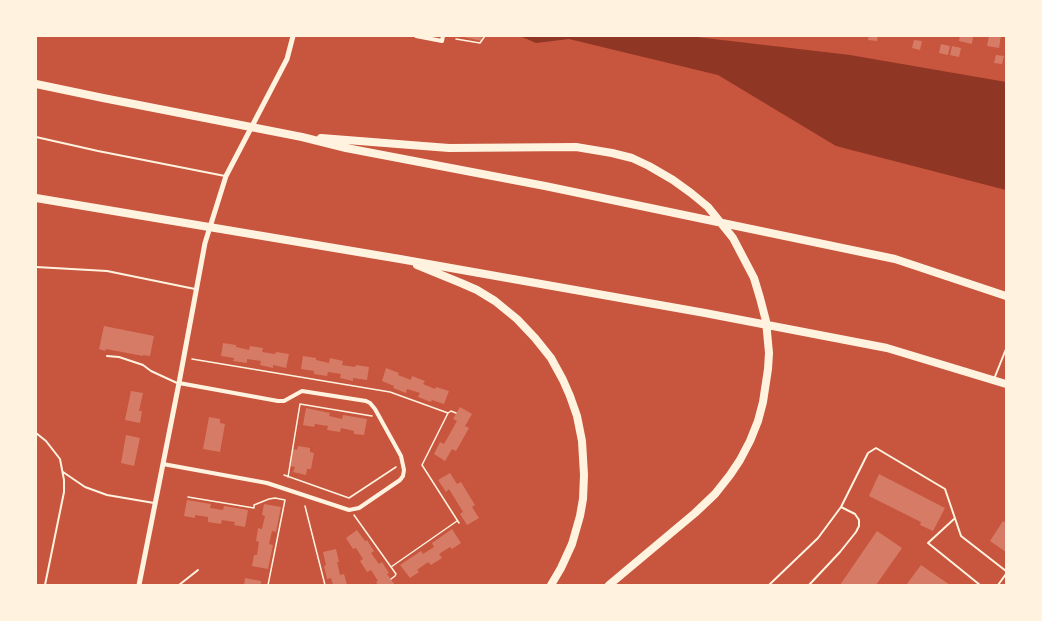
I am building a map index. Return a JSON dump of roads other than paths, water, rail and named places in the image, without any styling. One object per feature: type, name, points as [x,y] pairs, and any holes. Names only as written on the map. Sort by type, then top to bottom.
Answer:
[{"type":"highway","points":[[36,84],[215,121],[302,137],[346,148],[545,186],[895,259],[1006,296]]},
{"type":"highway","points":[[302,137],[366,140],[408,146],[449,148],[566,147],[602,150],[632,158],[656,169],[691,192],[714,214],[733,238],[750,269],[766,321],[768,369],[764,402],[758,422],[745,451],[730,475],[715,494],[609,585]]},
{"type":"highway","points":[[36,198],[400,259],[667,306],[887,348],[1006,384]]},
{"type":"highway","points":[[400,259],[470,286],[503,307],[535,338],[551,358],[567,388],[577,416],[582,441],[584,488],[580,516],[572,544],[551,585]]},
{"type":"street","points":[[139,585],[205,243],[226,176],[286,59],[293,36]]},
{"type":"street","points":[[416,36],[442,41],[443,36]]},
{"type":"street","points":[[163,464],[267,483],[343,509],[353,510],[359,508],[400,480],[403,476],[401,456],[373,405],[366,401],[302,391],[284,401],[278,401],[179,383]]},
{"type":"lane","points":[[36,137],[98,151],[226,176]]},
{"type":"lane","points":[[36,267],[107,271],[196,289]]},
{"type":"lane","points":[[994,380],[1006,349]]},
{"type":"lane","points":[[107,356],[119,357],[143,365],[151,371],[179,383]]},
{"type":"lane","points":[[36,433],[54,450],[60,460],[63,472],[64,492],[46,585]]},
{"type":"lane","points":[[769,585],[818,538],[842,507],[868,453],[876,448],[945,489],[961,536],[1006,573],[998,585]]},
{"type":"lane","points":[[63,472],[85,487],[107,495],[156,503]]},
{"type":"lane","points":[[810,585],[840,552],[859,526],[859,520],[855,514],[842,507]]},
{"type":"lane","points":[[954,519],[928,543],[980,585]]},
{"type":"lane","points":[[179,585],[198,570]]}]
